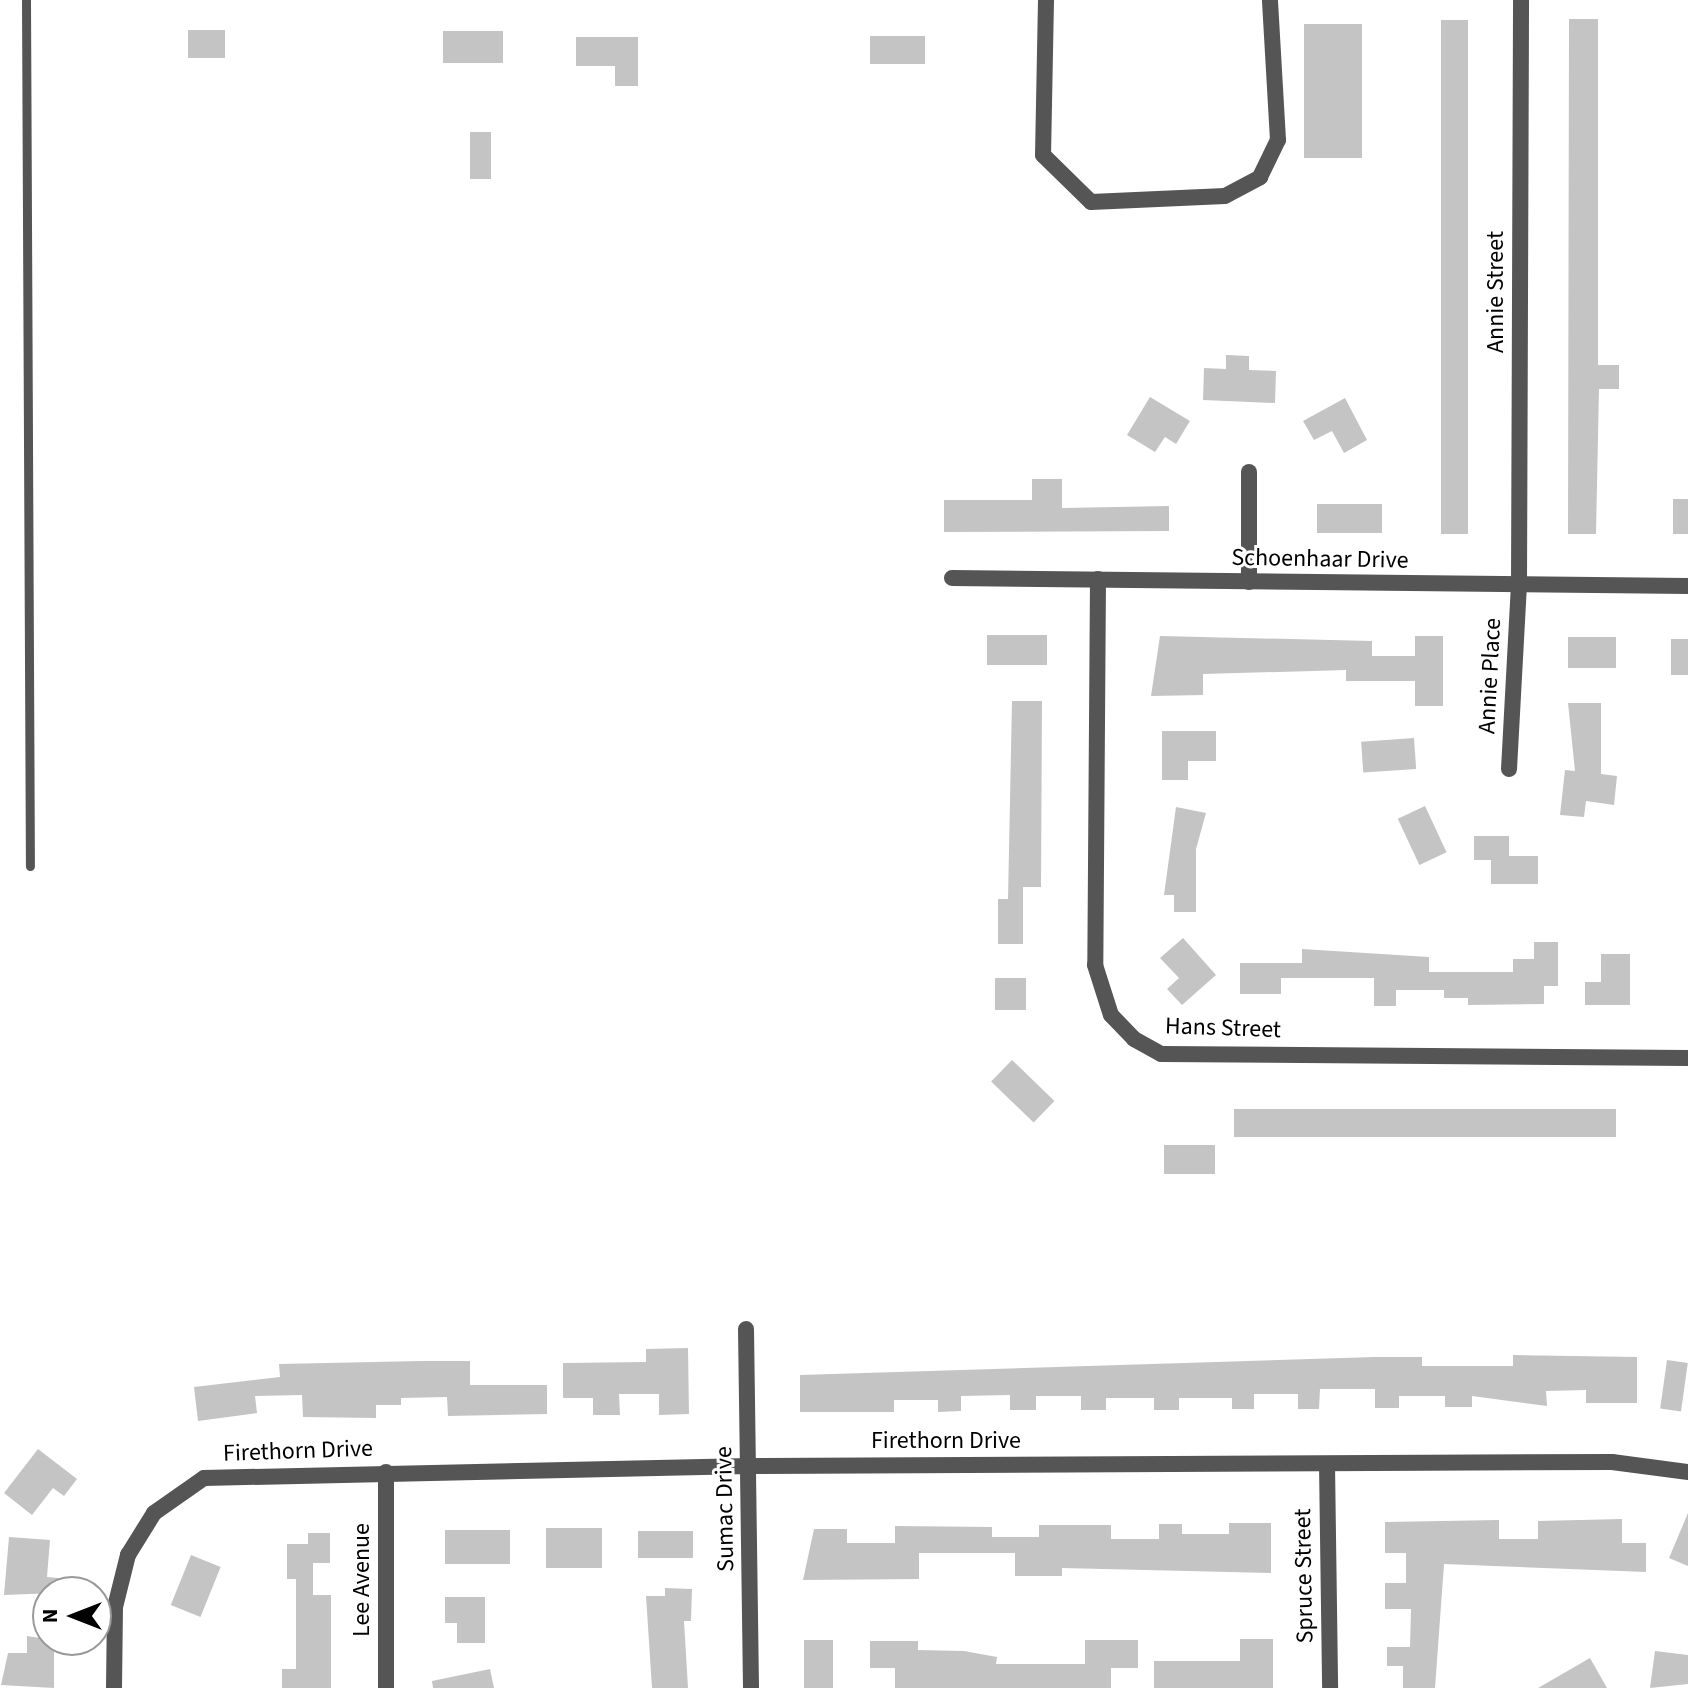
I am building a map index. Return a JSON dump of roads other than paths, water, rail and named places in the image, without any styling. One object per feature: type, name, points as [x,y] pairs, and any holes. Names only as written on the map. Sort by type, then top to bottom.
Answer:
[{"type":"street","points":[[1046,0],[1043,155],[1091,202],[1225,196],[1260,177],[1278,140],[1270,0]]},
{"type":"street","name":"Annie Street","points":[[1519,585],[1521,0]]},
{"type":"street","points":[[1249,472],[1249,582]]},
{"type":"street","name":"Schoenhaar Drive","points":[[952,578],[1688,586]]},
{"type":"street","name":"Hans Street","points":[[1098,579],[1095,965],[1111,1015],[1134,1039],[1161,1054],[1688,1058]]},
{"type":"street","name":"Annie Place","points":[[1509,769],[1519,585]]},
{"type":"street","name":"Sumac Drive","points":[[746,1329],[751,1688]]},
{"type":"street","name":"Firethorn Drive","points":[[114,1688],[115,1607],[128,1555],[154,1513],[204,1478],[749,1466],[1612,1462],[1688,1472]]},
{"type":"street","name":"Spruce Street","points":[[1327,1464],[1330,1688]]},
{"type":"street","name":"Lee Avenue","points":[[386,1472],[386,1688]]},
{"type":"lane","points":[[26,0],[30,866]]}]
